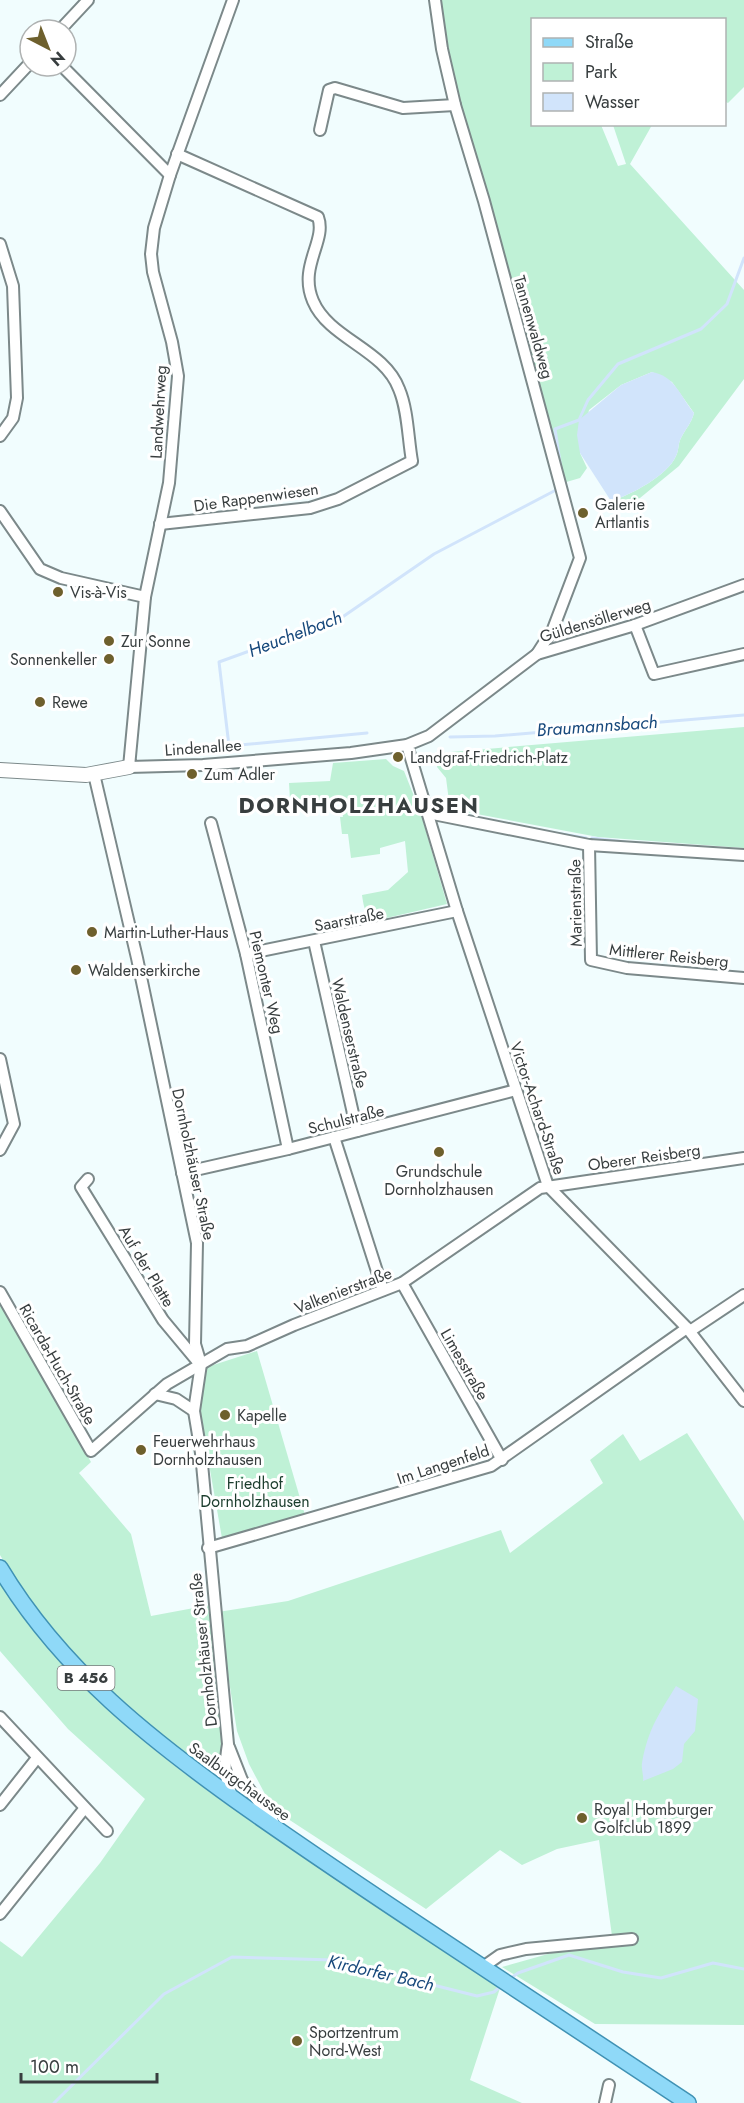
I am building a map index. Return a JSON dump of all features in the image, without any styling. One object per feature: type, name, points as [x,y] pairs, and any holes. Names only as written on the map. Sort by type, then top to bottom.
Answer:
[{"type":"main road","name":"Saalburgchaussee","points":[[0,1568],[34,1620],[60,1652],[128,1719],[192,1770],[290,1838],[688,2103]]},
{"type":"street","points":[[71,18],[88,0]]},
{"type":"street","name":"Landwehrweg","points":[[129,767],[145,597],[169,483],[178,368],[151,254],[156,215],[233,0]]},
{"type":"street","name":"Tannenwaldweg","points":[[435,0],[442,49],[454,105],[484,201],[580,558],[553,629],[537,654]]},
{"type":"street","points":[[0,95],[18,76]]},
{"type":"street","points":[[74,78],[170,174]]},
{"type":"street","points":[[320,130],[329,90],[335,88],[403,108],[454,105]]},
{"type":"street","name":"Die Rappenwiesen","points":[[160,524],[310,508],[338,499],[412,461],[399,388],[387,369],[327,320],[314,303],[308,285],[308,268],[321,225],[318,217],[177,154]]},
{"type":"street","points":[[0,244],[13,286],[17,398],[13,418],[0,436]]},
{"type":"street","points":[[0,511],[40,569],[61,578],[145,597]]},
{"type":"street","name":"Güldensöllerweg","points":[[407,745],[429,736],[537,654],[635,625],[744,585]]},
{"type":"street","points":[[635,625],[654,674],[744,654]]},
{"type":"street","name":"Lindenallee","points":[[0,770],[94,774],[129,767],[203,765],[351,753],[407,745]]},
{"type":"street","name":"Victor-Achard-Straße","points":[[407,745],[457,911],[548,1186],[689,1329],[744,1401]]},
{"type":"street","name":"Dornholzhäuser Straße","points":[[94,774],[197,1243],[195,1344],[201,1364],[194,1411],[201,1453],[208,1548],[228,1744],[226,1760],[228,1787],[237,1802]]},
{"type":"street","points":[[428,813],[589,845],[744,855]]},
{"type":"street","name":"Piemonter Weg","points":[[212,823],[246,954],[288,1149]]},
{"type":"street","name":"Marienstraße","points":[[589,845],[591,960]]},
{"type":"street","name":"Saarstraße","points":[[246,954],[457,911]]},
{"type":"street","name":"Waldenserstraße","points":[[314,940],[357,1131]]},
{"type":"street","name":"Mittlerer Reisberg","points":[[591,960],[627,968],[744,978]]},
{"type":"street","points":[[0,1059],[14,1124],[0,1150]]},
{"type":"street","name":"Schulstraße","points":[[182,1173],[288,1149],[516,1090]]},
{"type":"street","points":[[334,1137],[383,1290]]},
{"type":"street","name":"Oberer Reisberg","points":[[548,1186],[744,1158]]},
{"type":"street","name":"Auf der Platte","points":[[88,1179],[81,1187],[163,1320],[201,1364]]},
{"type":"street","name":"Valkenierstraße","points":[[91,1451],[167,1384],[201,1364],[227,1349],[247,1346],[402,1283],[540,1188],[548,1186]]},
{"type":"street","name":"Limesstraße","points":[[402,1283],[502,1460]]},
{"type":"street","name":"Ricarda-Huch-Straße","points":[[0,1292],[91,1451]]},
{"type":"street","name":"Im Langenfeld","points":[[208,1548],[450,1479],[502,1460],[689,1329],[744,1295]]},
{"type":"street","points":[[156,1394],[176,1399],[194,1411]]},
{"type":"street","points":[[0,1717],[107,1831]]},
{"type":"street","name":"Dornholzhäuser Straße","points":[[228,1744],[242,1780],[259,1806],[290,1838]]},
{"type":"street","points":[[0,1805],[37,1758]]},
{"type":"street","points":[[192,1770],[207,1775],[214,1774],[226,1760]]},
{"type":"street","points":[[0,1914],[84,1809]]},
{"type":"street","points":[[483,1967],[500,1955],[526,1949],[632,1940]]},
{"type":"street","points":[[605,2103],[609,2085]]},
{"type":"green space","points":[[441,0],[744,0],[744,87],[728,103],[726,102],[726,18],[531,18],[531,126],[601,126],[618,166],[626,164],[613,126],[651,126],[630,164],[744,290],[744,379],[679,466],[640,498],[607,508],[611,501],[638,489],[657,477],[672,463],[680,440],[694,413],[672,382],[652,372],[621,385],[589,410],[580,453],[587,468],[580,478],[563,483],[456,97]]},
{"type":"green space","points":[[744,727],[744,848],[598,837],[450,809],[446,778],[437,767],[439,753]]},
{"type":"green space","points":[[386,759],[393,766],[404,771],[421,814],[447,904],[378,920],[368,914],[362,895],[388,890],[408,872],[405,841],[380,848],[380,854],[351,858],[348,834],[342,834],[340,817],[343,817],[339,797],[311,801],[310,799],[290,800],[289,783],[330,781],[333,763]]},
{"type":"green space","points":[[0,1300],[91,1462],[79,1473],[131,1534],[151,1616],[210,1605],[223,1746],[215,1766],[199,1769],[113,1697],[48,1627],[0,1555]]},
{"type":"green space","name":"Friedhof Dornholzhausen","points":[[257,1351],[307,1522],[223,1544],[199,1407],[204,1368]]},
{"type":"green space","points":[[687,1433],[744,1521],[744,2025],[595,2024],[502,1967],[612,1936],[599,1840],[557,1849],[522,1865],[500,1850],[426,1909],[285,1817],[265,1794],[249,1764],[237,1731],[218,1612],[288,1601],[501,1530],[510,1553],[603,1483],[590,1460],[623,1434],[640,1461]]},
{"type":"green space","points":[[0,1579],[31,1625],[66,1668],[148,1744],[237,1812],[501,1985],[470,2080],[522,2103],[0,2103],[0,1941],[22,1957],[100,1863],[145,1799],[68,1729],[0,1651]]},
{"type":"water","points":[[652,372],[672,382],[694,413],[680,440],[672,463],[657,477],[638,489],[611,501],[580,453],[577,435],[579,420],[621,385]]},
{"type":"water","points":[[676,1686],[698,1699],[695,1731],[684,1744],[682,1762],[673,1769],[643,1781],[642,1763],[647,1741]]},
{"type":"waterway","name":"Heuchelbach","points":[[561,469],[555,429],[579,420],[588,400],[618,364],[701,329],[727,304],[744,258]]},
{"type":"waterway","name":"Heuchelbach","points":[[167,750],[229,746],[219,662],[341,618],[434,554],[556,490]]},
{"type":"waterway","name":"Braumannsbach","points":[[450,737],[495,736],[744,715]]},
{"type":"waterway","name":"Braumannsbach","points":[[229,746],[367,733]]},
{"type":"waterway","points":[[561,834],[586,838]]},
{"type":"waterway","points":[[592,838],[625,842]]},
{"type":"waterway","name":"Kirdorfer Bach","points":[[511,1978],[518,1973],[569,1955],[623,1972],[661,1978],[713,1963],[744,1969]]},
{"type":"waterway","name":"Kirdorfer Bach","points":[[54,2103],[164,1994],[232,1957],[334,1960],[477,1996],[494,1992],[501,1986]]},
{"type":"place","name":"Galerie Artlantis","points":[[583,513]]},
{"type":"place","name":"Vis-à-Vis","points":[[58,592]]},
{"type":"place","name":"Zur Sonne","points":[[109,641]]},
{"type":"place","name":"Sonnenkeller","points":[[109,659]]},
{"type":"place","name":"Rewe","points":[[40,702]]},
{"type":"place","name":"Landgraf-Friedrich-Platz","points":[[398,757]]},
{"type":"place","name":"Zum Adler","points":[[192,774]]},
{"type":"place","name":"Martin-Luther-Haus","points":[[92,932]]},
{"type":"place","name":"Waldenserkirche","points":[[76,970]]},
{"type":"place","name":"Grundschule Dornholzhausen","points":[[439,1152]]},
{"type":"place","name":"Kapelle","points":[[225,1415]]},
{"type":"place","name":"Feuerwehrhaus Dornholzhausen","points":[[141,1450]]},
{"type":"place","name":"Royal Homburger Golfclub 1899","points":[[582,1818]]},
{"type":"place","name":"Sportzentrum Nord-West","points":[[297,2041]]},
{"type":"district","name":"DORNHOLZHAUSEN","points":[[359,805]]}]
